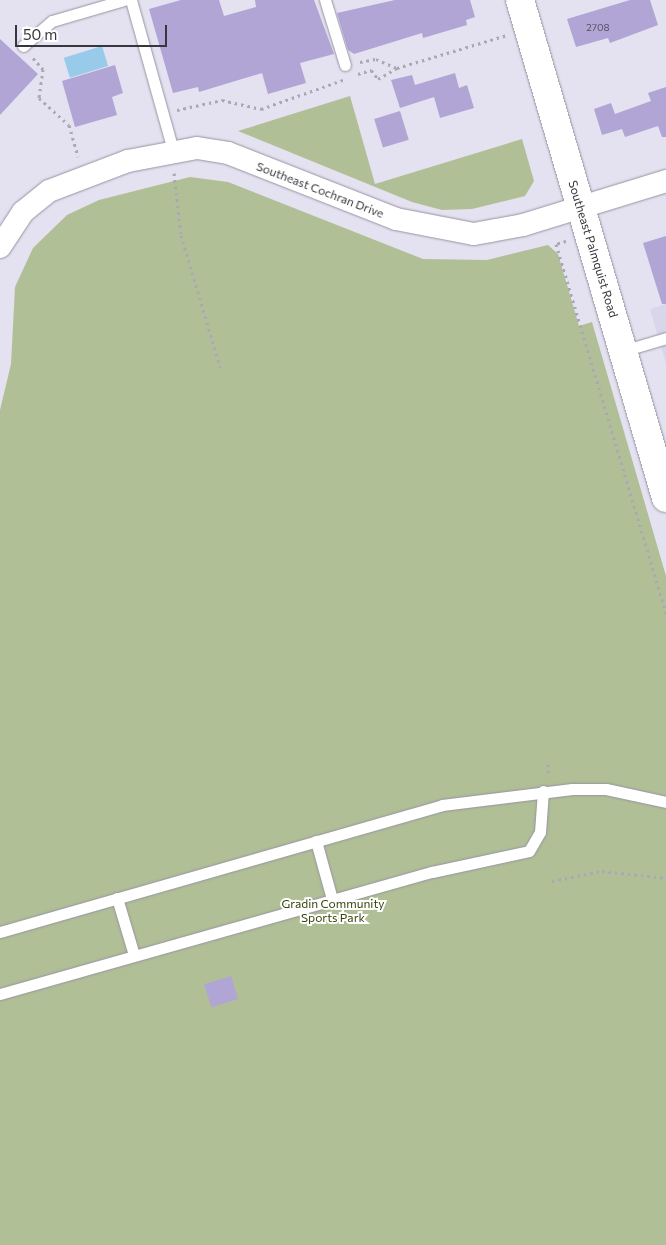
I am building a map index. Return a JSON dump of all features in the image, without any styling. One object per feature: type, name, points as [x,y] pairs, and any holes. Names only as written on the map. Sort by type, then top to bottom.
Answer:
[{"type":"main road","name":"Southeast Palmquist Road","points":[[520,0],[666,498]]},
{"type":"street","name":"Southeast Cochran Drive","points":[[0,247],[23,212],[49,191],[83,174],[172,150],[197,148],[228,153],[396,219],[436,230],[474,234],[580,208],[666,181]]},
{"type":"lane","points":[[23,46],[52,21],[124,0]]},
{"type":"lane","points":[[132,0],[172,150]]},
{"type":"lane","points":[[325,0],[345,65]]},
{"type":"lane","points":[[623,351],[666,338]]},
{"type":"lane","points":[[0,932],[442,806],[543,791],[606,789],[666,802]]},
{"type":"lane","points":[[0,994],[332,899],[529,851],[540,832],[543,791]]},
{"type":"lane","points":[[316,841],[332,899]]},
{"type":"lane","points":[[117,898],[134,956]]},
{"type":"path","points":[[23,46],[43,69],[39,98],[69,125],[83,174]]},
{"type":"path","points":[[345,65],[376,59],[397,68]]},
{"type":"path","points":[[172,150],[181,235],[220,367]]},
{"type":"path","points":[[588,234],[556,244],[666,614]]},
{"type":"path","points":[[552,881],[602,871],[666,878]]},
{"type":"shaded area","points":[[666,304],[666,363],[650,309]]},
{"type":"green space","points":[[350,96],[375,184],[522,139],[534,181],[525,196],[472,209],[442,210],[412,202],[238,131]]},
{"type":"green space","name":"Gradin Community Sports Park","points":[[190,177],[228,182],[423,259],[487,260],[548,245],[558,254],[579,326],[592,322],[666,576],[666,1245],[0,1245],[0,410],[11,364],[15,287],[33,248],[67,215],[99,200]]},
{"type":"water","points":[[102,46],[108,66],[70,78],[64,58]]},
{"type":"building","points":[[181,0],[219,0],[224,16],[256,7],[255,0],[314,0],[334,54],[300,63],[306,83],[268,94],[262,73],[199,92],[198,87],[173,93],[149,9]]},
{"type":"building","points":[[395,0],[470,0],[475,17],[466,20],[467,25],[423,38],[422,33],[354,54],[348,50],[337,13]]},
{"type":"building","points":[[630,0],[650,0],[658,25],[610,43],[608,38],[576,47],[567,19]]},
{"type":"building","points":[[0,39],[38,74],[0,115]]},
{"type":"building","points":[[115,65],[123,93],[112,97],[117,115],[75,127],[62,81]]},
{"type":"building","points":[[455,73],[459,88],[467,85],[474,108],[440,118],[434,97],[400,108],[391,80],[412,75],[415,85]]},
{"type":"building","points":[[666,87],[666,137],[662,137],[658,126],[625,137],[622,129],[602,135],[594,109],[611,103],[615,114],[651,101],[648,93]]},
{"type":"building","points":[[400,111],[409,140],[383,148],[374,119]]},
{"type":"building","points":[[666,236],[666,304],[662,304],[643,243]]},
{"type":"building","points":[[231,976],[238,999],[211,1007],[204,984]]}]
